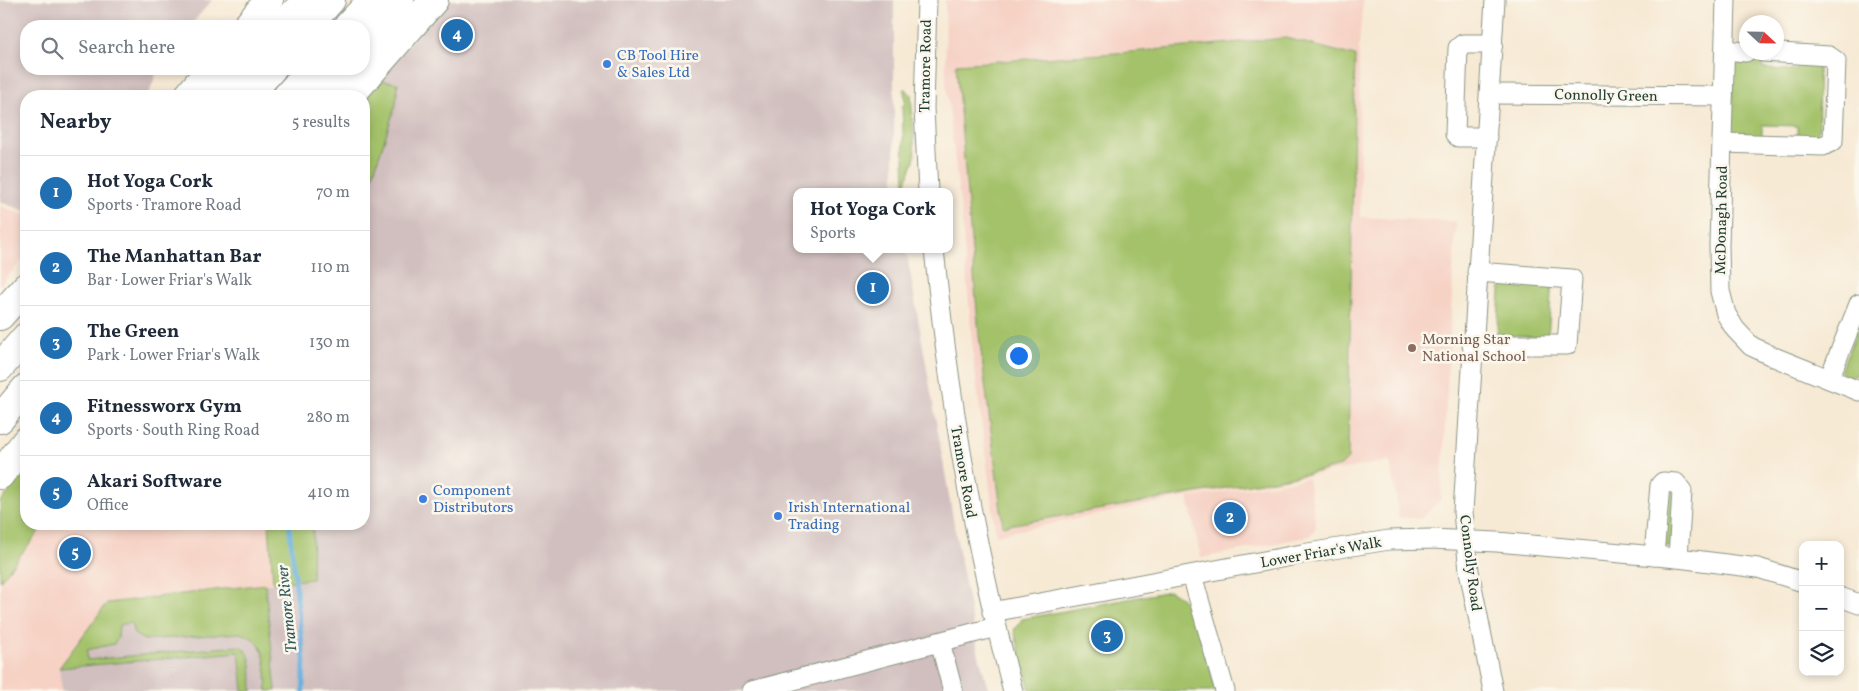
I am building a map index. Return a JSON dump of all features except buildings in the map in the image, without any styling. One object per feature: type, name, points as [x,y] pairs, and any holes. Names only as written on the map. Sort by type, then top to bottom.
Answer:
[{"type":"highway","points":[[252,20],[269,0]]},
{"type":"highway","points":[[270,20],[288,0]]},
{"type":"highway","points":[[288,20],[307,0]]},
{"type":"highway","points":[[313,20],[331,0]]},
{"type":"highway","points":[[354,20],[372,0]]},
{"type":"highway","points":[[370,34],[400,0]]},
{"type":"highway","points":[[370,73],[434,0]]},
{"type":"highway","points":[[193,90],[205,75]]},
{"type":"highway","points":[[206,90],[220,75]]},
{"type":"highway","points":[[217,90],[234,75]]},
{"type":"highway","points":[[253,90],[267,75]]},
{"type":"highway","points":[[292,90],[306,75]]},
{"type":"highway","points":[[321,90],[335,75]]},
{"type":"highway","points":[[355,90],[368,75]]},
{"type":"highway","points":[[0,316],[20,294]]},
{"type":"highway","points":[[0,367],[20,344]]},
{"type":"highway","points":[[0,419],[20,395]]},
{"type":"highway","points":[[0,475],[20,449]]},
{"type":"highway","points":[[0,480],[20,458]]},
{"type":"street","name":"Tramore Road","points":[[926,0],[924,108],[928,188]]},
{"type":"street","name":"Connolly Road","points":[[1492,691],[1469,571],[1463,512],[1495,0]]},
{"type":"street","name":"McDonagh Road","points":[[1726,0],[1720,291],[1726,314],[1739,334],[1751,346],[1828,379],[1858,388]]},
{"type":"street","points":[[1486,137],[1458,137],[1455,134],[1458,48],[1463,44],[1493,44]]},
{"type":"street","points":[[1725,50],[1739,51]]},
{"type":"street","points":[[1723,142],[1824,146],[1833,141],[1836,61],[1829,56],[1784,53]]},
{"type":"street","name":"Connolly Green","points":[[1490,94],[1723,96]]},
{"type":"street","name":"Tramore Road","points":[[934,253],[953,408],[994,620],[1013,691]]},
{"type":"street","points":[[1472,345],[1567,346],[1572,279],[1477,272]]},
{"type":"street","points":[[1828,379],[1857,312]]},
{"type":"street","points":[[1654,556],[1660,485],[1663,482],[1676,483],[1682,491],[1678,558]]},
{"type":"street","name":"Lower Friar's Walk","points":[[752,691],[940,642],[994,620],[1192,575],[1376,541],[1431,539],[1678,558],[1758,568],[1799,581]]},
{"type":"street","points":[[1192,575],[1226,691]]},
{"type":"street","points":[[1844,598],[1859,604]]},
{"type":"street","points":[[940,642],[953,691]]},
{"type":"shaded area","points":[[0,0],[212,0],[195,20],[20,20],[20,75],[156,75],[150,90],[20,90],[20,209],[0,202]]},
{"type":"shaded area","points":[[446,0],[894,0],[895,188],[793,188],[793,253],[907,253],[957,541],[979,656],[989,691],[62,691],[59,668],[107,603],[311,579],[310,530],[370,530],[369,90]]},
{"type":"shaded area","points":[[945,0],[1363,0],[1359,46],[1360,217],[1456,222],[1441,499],[1421,519],[1399,517],[1390,461],[1187,497],[996,535],[974,364],[961,212],[946,83]]},
{"type":"shaded area","points":[[0,206],[20,214],[20,263],[0,285]]},
{"type":"shaded area","points":[[1308,478],[1316,527],[1310,536],[1201,558],[1188,498]]},
{"type":"shaded area","points":[[20,528],[20,530],[310,530],[312,579],[107,603],[59,668],[62,691],[0,691],[0,543]]},
{"type":"green space","points":[[1286,38],[1355,56],[1348,459],[1341,466],[1307,474],[1003,526],[979,335],[956,64],[1131,52]]},
{"type":"green space","points":[[1739,57],[1739,60],[1763,60],[1763,69],[1797,70],[1798,58],[1818,64],[1819,129],[1816,137],[1797,138],[1797,126],[1762,125],[1762,139],[1737,137],[1731,131],[1733,62]]},
{"type":"green space","points":[[377,80],[398,83],[396,104],[370,184],[370,90]]},
{"type":"green space","points":[[904,88],[911,94],[915,157],[905,186],[902,106],[905,104]]},
{"type":"green space","points":[[1501,278],[1552,281],[1548,338],[1497,334]]},
{"type":"green space","points":[[1859,326],[1859,373],[1849,377],[1840,371]]},
{"type":"green space","points":[[20,479],[20,530],[40,530],[0,581],[0,502]]},
{"type":"green space","points":[[1673,490],[1673,546],[1661,546],[1663,493]]},
{"type":"green space","points":[[269,530],[313,530],[312,579],[273,583]]},
{"type":"green space","points":[[265,584],[276,691],[267,691],[264,655],[261,648],[249,636],[239,633],[144,640],[134,634],[131,623],[119,625],[118,638],[114,644],[87,650],[87,660],[238,646],[250,658],[252,691],[243,691],[239,652],[59,668],[107,603]]},
{"type":"green space","points":[[1170,591],[1180,597],[1195,620],[1216,691],[1030,691],[1014,630],[1022,619]]},
{"type":"waterway","name":"Tramore River","points":[[290,530],[304,660],[303,691]]},
{"type":"place","name":"Fitnessworx Gym","points":[[457,35]]},
{"type":"place","name":"CB Tool Hire & Sales Ltd","points":[[607,64]]},
{"type":"place","name":"Hot Yoga Cork","points":[[873,288]]},
{"type":"place","name":"Morning Star National School","points":[[1412,348]]},
{"type":"place","name":"Component Distributors","points":[[423,499]]},
{"type":"place","name":"Irish International Trading","points":[[778,516]]},
{"type":"place","name":"The Manhattan Bar","points":[[1230,518]]},
{"type":"place","name":"Akari Software","points":[[75,553]]},
{"type":"place","name":"The Green","points":[[1107,636]]}]
